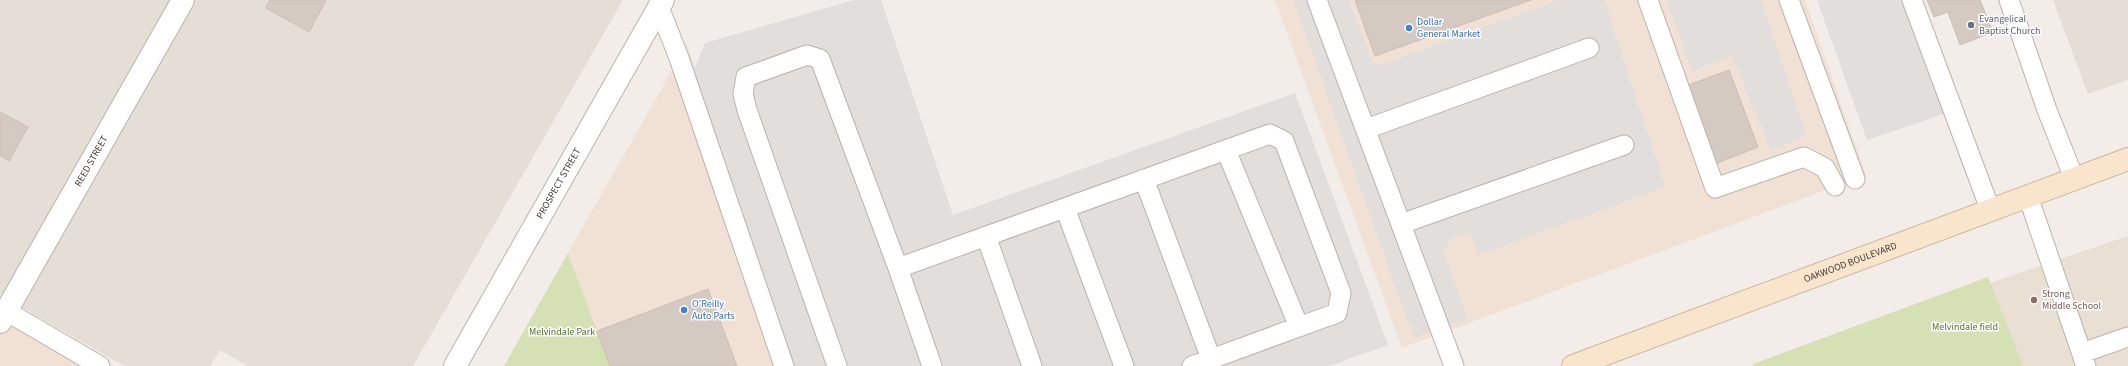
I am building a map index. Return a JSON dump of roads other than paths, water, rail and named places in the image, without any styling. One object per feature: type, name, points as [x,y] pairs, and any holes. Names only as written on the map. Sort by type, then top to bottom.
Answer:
[{"type":"main road","name":"OAKWOOD BOULEVARD","points":[[1573,366],[2128,158]]},
{"type":"street","name":"REED STREET","points":[[3,317],[183,0]]},
{"type":"street","name":"PROSPECT STREET","points":[[455,366],[661,3]]},
{"type":"lane","points":[[1317,0],[1454,366]]},
{"type":"lane","points":[[1648,0],[1715,188],[1804,157],[1825,168],[1835,186]]},
{"type":"lane","points":[[1789,0],[1855,179]]},
{"type":"lane","points":[[1912,0],[1990,210]]},
{"type":"lane","points":[[2009,0],[2047,110],[2074,178]]},
{"type":"lane","points":[[661,3],[784,366]]},
{"type":"lane","points":[[1366,129],[1589,48]]},
{"type":"lane","points":[[837,366],[747,110],[743,94],[746,77],[807,55],[820,59],[898,268],[932,366]]},
{"type":"lane","points":[[898,268],[1270,134],[1284,140],[1341,293],[1337,313],[1192,366]]},
{"type":"lane","points":[[1401,224],[1624,145]]},
{"type":"lane","points":[[1226,150],[1299,327]]},
{"type":"lane","points":[[1144,179],[1211,359]]},
{"type":"lane","points":[[2028,196],[2084,359],[2128,337]]},
{"type":"lane","points":[[1065,208],[1124,366]]},
{"type":"lane","points":[[986,236],[1032,366]]},
{"type":"lane","points":[[3,317],[100,366]]},
{"type":"place","name":"Evangelical Baptist Church","points":[[1971,25]]},
{"type":"place","name":"Dollar General Market","points":[[1409,28]]},
{"type":"place","name":"Strong Middle School","points":[[2034,300]]},
{"type":"place","name":"O'Reilly Auto Parts","points":[[684,310]]},
{"type":"park label","name":"Melvindale field","points":[[1965,327]]},
{"type":"park label","name":"Melvindale Park","points":[[562,332]]}]
